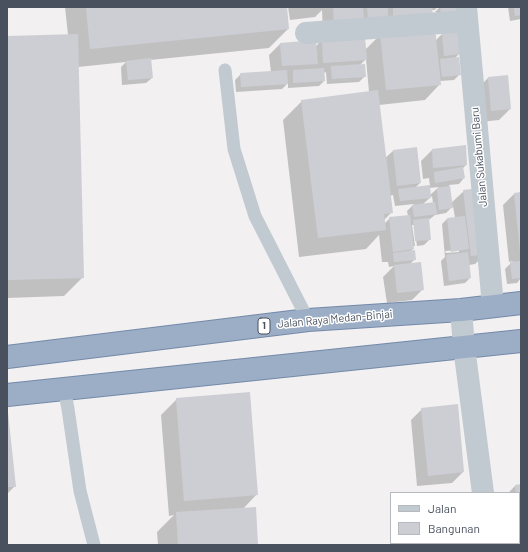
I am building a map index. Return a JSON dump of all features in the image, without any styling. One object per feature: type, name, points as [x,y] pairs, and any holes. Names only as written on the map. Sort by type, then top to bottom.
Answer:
[{"type":"highway","name":"Jalan Raya Medan-Binjai","points":[[7,357],[308,320],[461,310],[521,303]]},
{"type":"highway","points":[[7,395],[521,341]]},
{"type":"street","points":[[306,32],[466,14]]},
{"type":"street","name":"Jalan Sukabumi Baru","points":[[466,14],[493,306]]},
{"type":"street","points":[[461,310],[464,347],[483,492]]},
{"type":"lane","points":[[225,70],[234,149],[255,216],[308,320]]},
{"type":"lane","points":[[64,388],[80,491],[94,545]]},
{"type":"building","points":[[86,7],[287,7],[289,29],[90,49]]},
{"type":"building","points":[[333,7],[363,7],[364,21],[334,23]]},
{"type":"building","points":[[367,7],[388,7],[388,18],[368,19]]},
{"type":"building","points":[[393,7],[432,7],[433,17],[393,18]]},
{"type":"building","points":[[440,7],[455,7],[456,19],[442,20]]},
{"type":"building","points":[[514,7],[521,7],[521,15],[515,16]]},
{"type":"building","points":[[435,28],[441,85],[386,90],[380,33]]},
{"type":"building","points":[[458,31],[460,54],[444,56],[442,33]]},
{"type":"building","points":[[78,34],[84,278],[7,280],[7,36]]},
{"type":"building","points":[[365,36],[367,60],[323,63],[322,39]]},
{"type":"building","points":[[316,40],[318,64],[282,66],[280,43]]},
{"type":"building","points":[[459,57],[461,75],[442,77],[440,59]]},
{"type":"building","points":[[151,58],[153,78],[128,80],[126,61]]},
{"type":"building","points":[[365,64],[366,77],[332,79],[331,66]]},
{"type":"building","points":[[324,68],[325,81],[293,83],[293,70]]},
{"type":"building","points":[[287,70],[288,84],[241,87],[240,73]]},
{"type":"building","points":[[508,75],[511,109],[491,111],[488,77]]},
{"type":"building","points":[[378,90],[393,213],[384,214],[386,230],[318,238],[301,100]]},
{"type":"building","points":[[466,145],[467,165],[433,168],[432,149]]},
{"type":"building","points":[[417,147],[421,183],[397,186],[393,150]]},
{"type":"building","points":[[463,167],[465,178],[435,183],[434,172]]},
{"type":"building","points":[[430,185],[431,198],[400,201],[398,189]]},
{"type":"building","points":[[450,186],[453,208],[439,210],[437,188]]},
{"type":"building","points":[[480,188],[487,254],[471,256],[463,190]]},
{"type":"building","points":[[521,192],[521,251],[520,251],[514,193]]},
{"type":"building","points":[[435,202],[437,214],[414,217],[412,205]]},
{"type":"building","points":[[410,215],[414,249],[393,252],[389,217]]},
{"type":"building","points":[[465,216],[469,249],[451,252],[447,218]]},
{"type":"building","points":[[429,218],[431,240],[415,241],[413,220]]},
{"type":"building","points":[[415,250],[416,260],[394,262],[393,253]]},
{"type":"building","points":[[468,252],[471,278],[449,281],[446,255]]},
{"type":"building","points":[[521,261],[521,278],[512,279],[510,262]]},
{"type":"building","points":[[421,262],[424,290],[397,293],[394,265]]},
{"type":"building","points":[[250,392],[258,495],[184,501],[176,398]]},
{"type":"building","points":[[458,404],[464,472],[428,476],[421,408]]},
{"type":"building","points":[[8,412],[16,487],[7,487]]},
{"type":"building","points":[[521,484],[521,531],[520,492],[516,492],[515,485]]},
{"type":"building","points":[[256,507],[258,545],[178,545],[176,512]]}]
